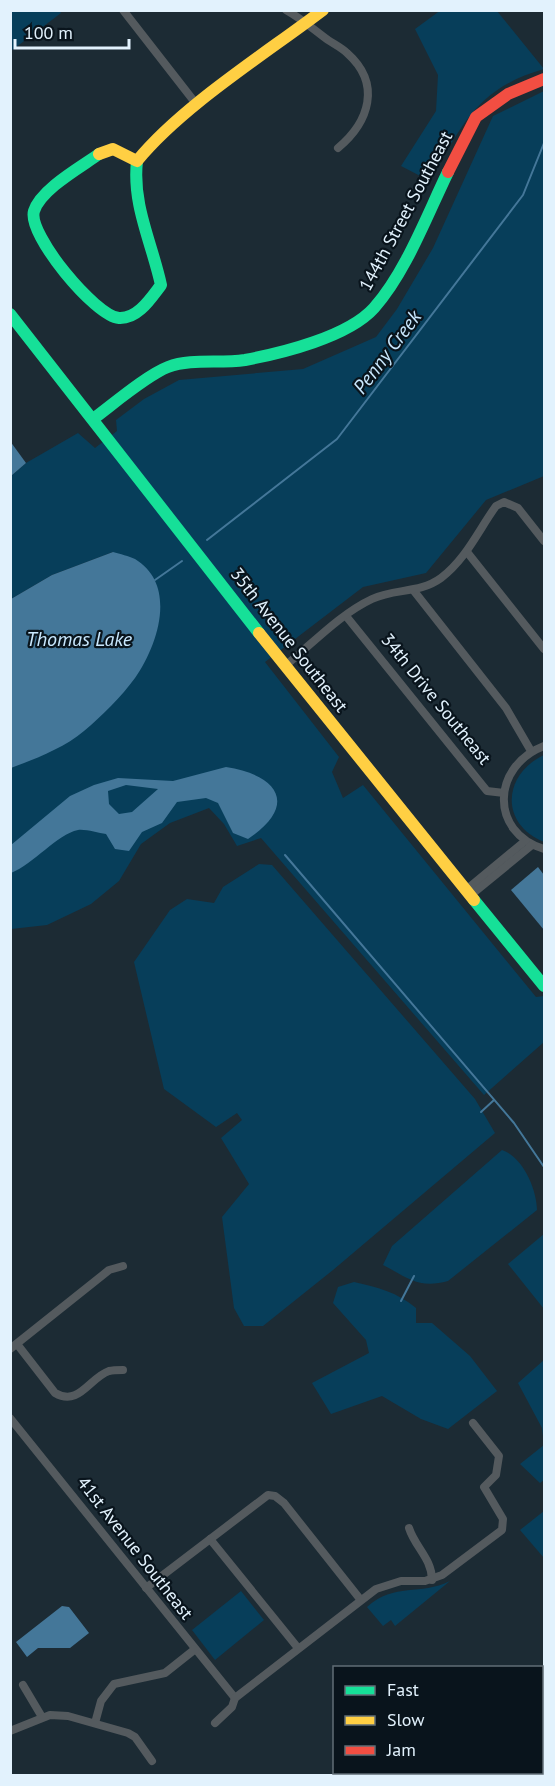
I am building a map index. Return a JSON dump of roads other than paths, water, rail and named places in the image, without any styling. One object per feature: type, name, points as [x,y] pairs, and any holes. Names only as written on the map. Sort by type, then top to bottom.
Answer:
[{"type":"street","points":[[123,10],[197,105]]},
{"type":"street","points":[[286,10],[308,22],[348,53],[367,82],[368,102],[362,123],[353,136],[338,148]]},
{"type":"street","points":[[137,161],[113,149],[102,152],[47,194],[36,207],[32,220],[39,236],[101,313],[119,319],[132,315],[151,301],[161,285],[158,268],[134,193],[137,161],[150,145],[197,105],[323,10]]},
{"type":"street","name":"144th Street Southeast","points":[[93,419],[165,368],[182,363],[244,360],[333,336],[360,321],[386,294],[394,280],[476,117],[498,97],[525,84],[544,79]]},
{"type":"street","name":"35th Avenue Southeast","points":[[10,314],[285,666],[544,986]]},
{"type":"street","points":[[285,666],[370,599],[388,593],[414,591],[440,579],[467,552],[496,506],[504,502],[518,508],[544,541]]},
{"type":"street","points":[[467,552],[544,649]]},
{"type":"street","points":[[414,591],[506,708],[531,751]]},
{"type":"street","name":"34th Drive Southeast","points":[[346,616],[487,791],[504,793]]},
{"type":"street","points":[[544,746],[531,751],[515,765],[504,793],[507,816],[513,828],[529,843],[544,849]]},
{"type":"street","points":[[469,892],[529,843]]},
{"type":"street","points":[[123,1266],[110,1270],[14,1347],[60,1396],[75,1396],[108,1371],[123,1370]]},
{"type":"street","name":"41st Avenue Southeast","points":[[10,1418],[194,1650],[235,1698]]},
{"type":"street","points":[[216,1723],[232,1707],[235,1698],[360,1599],[392,1583],[432,1580],[452,1570],[502,1530],[503,1519],[484,1486],[496,1475],[499,1456],[473,1423]]},
{"type":"street","points":[[146,1588],[268,1495],[275,1496],[284,1503],[360,1599]]},
{"type":"street","points":[[409,1528],[413,1539],[432,1567],[432,1580]]},
{"type":"street","points":[[210,1539],[298,1648]]},
{"type":"street","points":[[95,1724],[101,1701],[114,1684],[165,1673],[194,1650]]},
{"type":"street","points":[[23,1684],[42,1717]]},
{"type":"street","points":[[10,1731],[42,1717],[59,1715],[135,1737],[152,1761]]},
{"type":"water","points":[[10,441],[26,463],[11,476],[10,476]]},
{"type":"water","name":"Thomas Lake","points":[[113,552],[135,559],[148,570],[156,584],[160,599],[160,616],[151,649],[130,685],[91,725],[58,748],[11,768],[11,599],[52,575]]},
{"type":"water","points":[[226,767],[244,771],[269,784],[276,793],[277,803],[273,815],[248,839],[233,833],[218,803],[206,798],[177,802],[162,823],[142,832],[129,851],[115,849],[106,834],[78,830],[62,837],[20,869],[11,873],[11,845],[70,796],[94,785],[118,778],[173,781]],"holes":[[[126,785],[158,789],[132,812],[119,814],[109,804],[108,791]]]},
{"type":"water","points":[[538,867],[544,875],[544,930],[511,890]]},
{"type":"water","points":[[62,1606],[69,1607],[89,1633],[70,1648],[38,1648],[27,1657],[16,1642]]},
{"type":"waterway","name":"Penny Creek","points":[[207,540],[337,439],[523,195],[544,143]]},
{"type":"waterway","name":"Penny Creek","points":[[155,580],[182,561]]},
{"type":"waterway","points":[[285,855],[514,1123],[544,1167]]},
{"type":"waterway","points":[[481,1112],[494,1100]]},
{"type":"waterway","points":[[401,1301],[414,1276]]}]
